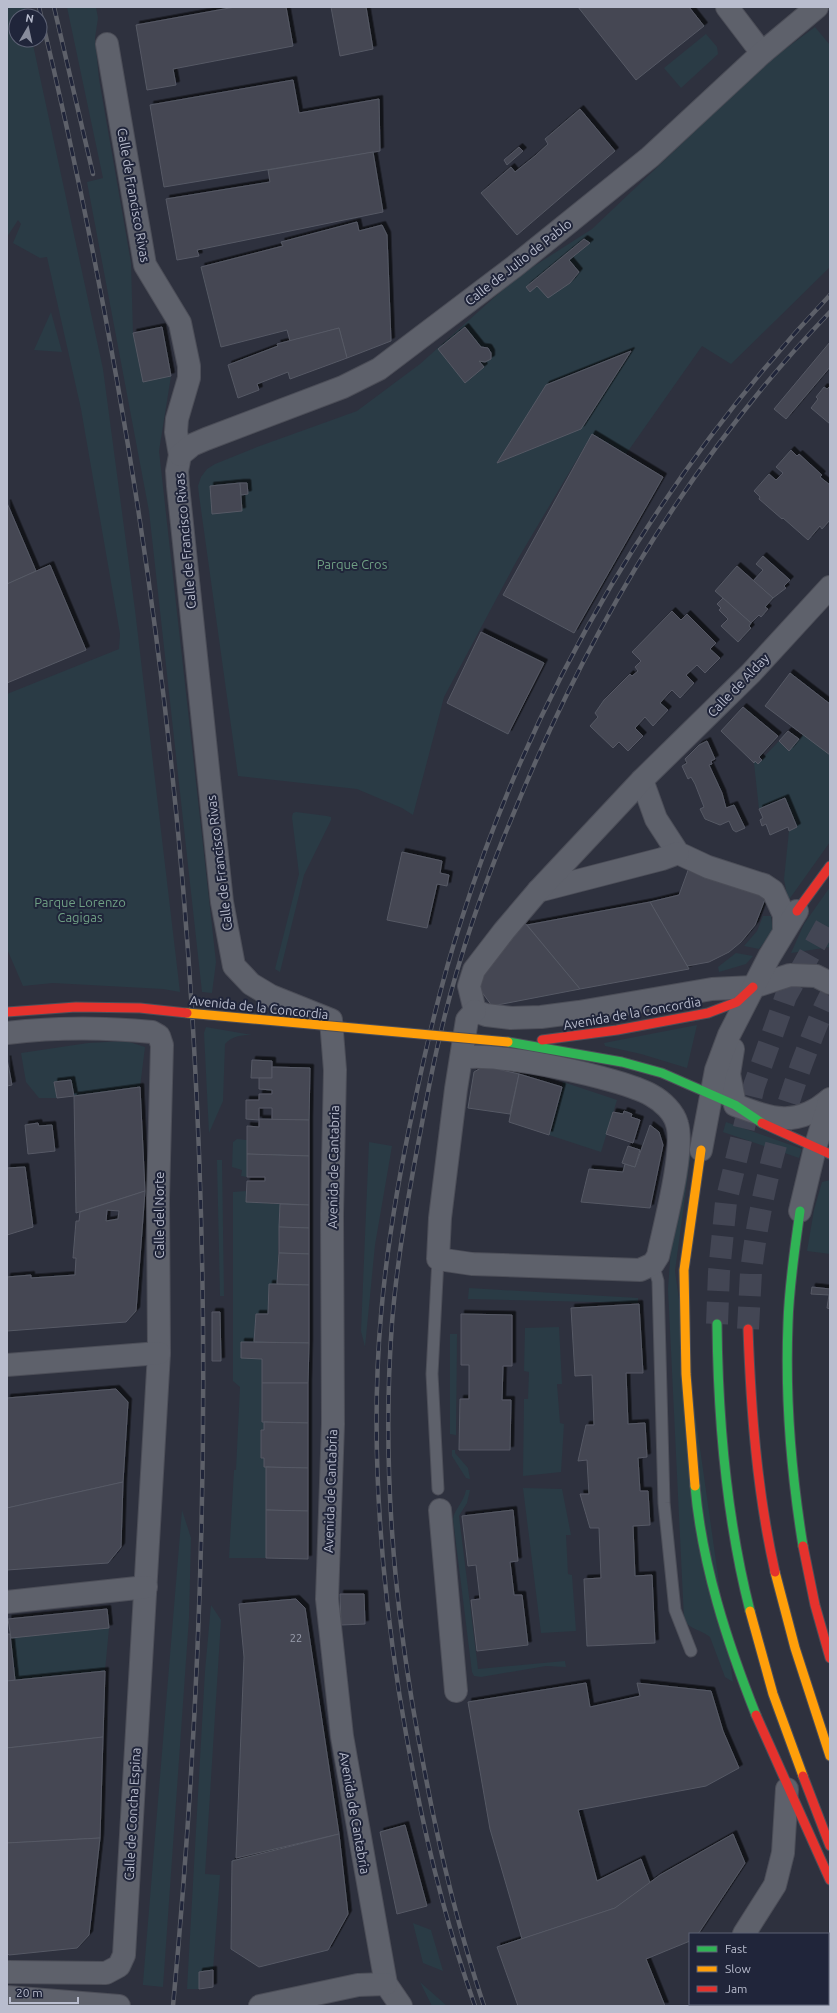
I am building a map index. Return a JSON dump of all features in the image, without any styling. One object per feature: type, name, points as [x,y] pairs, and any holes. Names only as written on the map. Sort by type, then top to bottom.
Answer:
[{"type":"main road","points":[[797,911],[830,866]]},
{"type":"main road","name":"Avenida de la Concordia","points":[[508,1042],[559,1038],[617,1030],[708,1013],[749,996]]},
{"type":"main road","name":"Avenida de la Concordia","points":[[7,1012],[76,1007],[140,1008],[288,1023],[508,1042],[622,1062],[662,1073],[735,1105],[758,1121],[823,1151]]},
{"type":"main road","points":[[701,1150],[684,1270],[686,1374],[696,1495],[709,1571],[719,1611],[741,1678],[787,1789],[830,1880]]},
{"type":"main road","points":[[800,1211],[793,1257],[788,1309],[787,1353],[789,1424],[799,1518],[808,1573],[830,1658]]},
{"type":"main road","points":[[716,1324],[717,1383],[726,1484],[736,1551],[744,1587],[766,1666],[793,1750],[830,1846]]},
{"type":"main road","points":[[748,1329],[752,1431],[765,1524],[776,1582],[790,1632],[830,1756]]},
{"type":"street","points":[[727,7],[762,53]]},
{"type":"street","name":"Calle de Julio de Pablo","points":[[180,455],[192,445],[343,387],[379,369],[515,266],[650,157],[762,53],[817,7]]},
{"type":"street","name":"Calle de Francisco Rivas","points":[[107,44],[145,265],[180,323],[189,366],[189,378],[177,419],[176,432],[180,455],[177,471],[178,486],[222,902],[230,951],[234,966],[250,984],[282,1002]]},
{"type":"street","name":"Calle de Alday","points":[[474,1011],[469,986],[474,970],[504,931],[538,891],[642,780],[751,673],[830,587]]},
{"type":"street","points":[[642,780],[656,819],[678,853],[708,867],[764,885],[773,891],[784,915],[784,930]]},
{"type":"street","points":[[538,891],[662,859],[678,853]]},
{"type":"street","points":[[701,1150],[716,1070],[722,1054],[749,996],[784,930],[797,911]]},
{"type":"street","points":[[825,977],[790,975],[770,980],[749,996],[729,1064],[730,1087],[735,1105],[763,1115],[778,1119],[802,1117],[814,1111],[830,1099]]},
{"type":"street","points":[[462,1058],[471,1056],[496,1058],[611,1080],[650,1094],[659,1100],[669,1110],[677,1123],[679,1137],[671,1190],[658,1256],[653,1264],[640,1270],[472,1264],[438,1259],[440,1218],[449,1141],[467,1020],[474,1011],[486,1015],[511,1018],[541,1017],[579,1012],[712,989],[749,996]]},
{"type":"street","name":"Avenida de Cantabria","points":[[282,1002],[331,1020],[335,1049],[332,1214],[333,1424],[327,1599],[342,1736],[386,1984],[401,2006]]},
{"type":"street","name":"Calle del Norte","points":[[7,1033],[30,1030],[101,1027],[152,1032],[159,1036],[162,1045],[158,1198],[159,1353],[148,1548]]},
{"type":"street","points":[[800,1211],[823,1151],[830,1099]]},
{"type":"street","points":[[7,1365],[159,1353]]},
{"type":"street","points":[[439,1499],[456,1691]]},
{"type":"street","name":"Calle de Concha Espina","points":[[7,1972],[106,1973],[118,1966],[124,1955],[148,1548]]},
{"type":"street","points":[[7,1602],[146,1587]]},
{"type":"street","points":[[745,1933],[775,1885],[783,1853],[787,1789]]},
{"type":"street","points":[[260,2006],[358,1984],[386,1984]]},
{"type":"street","points":[[7,1997],[119,2006]]},
{"type":"lane","points":[[438,1259],[432,1374],[439,1499]]},
{"type":"lane","points":[[653,1264],[658,1281],[664,1503],[675,1610],[690,1651]]},
{"type":"green space","name":"Parque Lorenzo Cagigas","points":[[7,7],[25,7],[8,8],[8,48],[34,48],[103,369],[135,610],[180,992],[163,989],[53,983],[23,986],[7,949],[7,694],[119,649],[120,634],[81,409],[47,257],[40,258],[13,243],[21,224],[18,220],[7,237]]},
{"type":"green space","points":[[67,7],[96,7],[98,18],[95,38],[99,79],[131,263],[133,333],[143,381],[171,376],[159,451],[216,962],[212,993],[202,992],[149,511],[87,182],[103,178]]},
{"type":"green space","name":"Parque Cros","points":[[815,27],[830,45],[830,267],[731,364],[702,346],[626,454],[592,434],[516,562],[444,697],[413,815],[402,808],[357,789],[238,776],[198,486],[201,477],[207,469],[215,464],[257,447],[357,411],[420,364],[517,277],[592,229],[769,61]]},
{"type":"green space","points":[[706,34],[717,47],[718,54],[681,88],[664,68]]},
{"type":"green space","points":[[51,312],[62,352],[34,350]]},
{"type":"green space","points":[[803,734],[830,755],[830,842],[788,901],[784,879],[789,831],[797,827],[785,798],[759,809],[754,763],[755,761],[758,763],[779,741],[790,750]]},
{"type":"green space","points":[[296,812],[327,816],[331,817],[331,820],[304,875],[280,972],[275,969],[299,874],[292,817],[293,813]]},
{"type":"green space","points":[[830,887],[830,947],[791,953],[804,924]]},
{"type":"green space","points":[[763,916],[771,916],[773,931],[759,949],[744,946],[757,931]]},
{"type":"green space","points":[[736,953],[753,956],[746,964],[719,972],[718,967]]},
{"type":"green space","points":[[697,1025],[687,1068],[641,1054],[605,1046],[604,1043]]},
{"type":"green space","points":[[206,1027],[252,1035],[237,1036],[225,1044],[223,1101],[209,1133],[204,1033]]},
{"type":"green space","points":[[126,1041],[145,1047],[140,1087],[74,1096],[71,1080],[54,1082],[57,1098],[39,1098],[26,1082],[21,1053],[88,1043]]},
{"type":"green space","points":[[563,1082],[617,1100],[601,1152],[549,1135]]},
{"type":"green space","points":[[726,1122],[802,1149],[799,1158],[723,1132]]},
{"type":"green space","points":[[693,1137],[675,1271],[733,1682],[725,1677],[710,1637],[689,1625],[684,1619],[668,1289],[671,1248]]},
{"type":"green space","points":[[237,1139],[247,1140],[247,1177],[241,1176],[242,1170],[232,1167],[233,1142]]},
{"type":"green space","points":[[369,1142],[392,1146],[375,1245],[365,1347],[361,1331]]},
{"type":"green space","points":[[217,1160],[222,1160],[224,1296],[220,1296]]},
{"type":"green space","points":[[830,1180],[830,1254],[807,1251],[814,1210],[822,1182]]},
{"type":"green space","points":[[246,1191],[246,1202],[280,1204],[277,1284],[269,1284],[268,1314],[256,1314],[254,1342],[241,1343],[241,1358],[262,1359],[262,1422],[264,1422],[264,1430],[261,1431],[261,1458],[264,1458],[264,1467],[266,1467],[266,1558],[229,1558],[234,1470],[236,1470],[240,1387],[233,1381],[233,1192]]},
{"type":"green space","points":[[469,1288],[638,1298],[638,1303],[468,1299]]},
{"type":"green space","points":[[559,1327],[562,1384],[557,1384],[560,1423],[564,1424],[561,1472],[523,1476],[524,1399],[528,1399],[529,1372],[524,1371],[525,1328]]},
{"type":"green space","points":[[450,1334],[457,1334],[456,1435],[450,1434]]},
{"type":"green space","points":[[452,1450],[455,1450],[455,1453],[468,1468],[470,1479],[466,1478],[452,1456]]},
{"type":"green space","points":[[523,1488],[562,1489],[571,1535],[566,1535],[568,1574],[572,1575],[576,1631],[541,1633]]},
{"type":"green space","points":[[466,1490],[470,1490],[467,1503],[459,1516],[478,1669],[565,1661],[566,1667],[546,1666],[481,1677],[474,1676],[472,1672],[453,1519]]},
{"type":"green space","points":[[182,1510],[191,1538],[189,1618],[163,1987],[143,1985],[143,1983]]},
{"type":"green space","points":[[211,1605],[221,1620],[205,1874],[220,1875],[213,1970],[199,1972],[199,1989],[187,1989],[205,1671]]},
{"type":"green space","points":[[109,1628],[105,1671],[15,1680],[11,1638]]},
{"type":"green space","points":[[413,1923],[431,1930],[443,1971],[423,1963]]},
{"type":"green space","points":[[420,1982],[447,2006],[432,2006]]},
{"type":"building","points":[[235,7],[286,7],[293,46],[173,69],[176,85],[147,90],[136,25]]},
{"type":"building","points":[[331,7],[366,7],[373,49],[340,56]]},
{"type":"building","points":[[578,7],[689,7],[704,26],[636,80]]},
{"type":"building","points":[[293,80],[299,113],[379,99],[380,151],[164,187],[150,105]]},
{"type":"building","points":[[580,109],[615,151],[517,235],[481,193],[511,167],[515,172],[535,156],[548,144],[545,139]]},
{"type":"building","points":[[519,147],[523,151],[507,165],[504,160]]},
{"type":"building","points":[[373,152],[383,212],[197,250],[199,256],[177,260],[166,199],[270,182],[268,170]]},
{"type":"building","points":[[357,222],[359,231],[382,225],[387,235],[391,341],[347,358],[339,328],[290,341],[287,330],[221,347],[201,267],[283,246],[281,242]]},
{"type":"building","points":[[584,239],[590,243],[569,260],[579,272],[570,283],[548,298],[537,286],[530,292],[526,287]]},
{"type":"building","points":[[162,327],[171,376],[143,382],[133,333]]},
{"type":"building","points":[[465,327],[481,347],[488,348],[491,353],[491,359],[485,362],[479,361],[484,367],[465,383],[438,349]]},
{"type":"building","points":[[339,328],[347,358],[290,379],[288,372],[257,384],[259,390],[238,398],[228,365],[278,346],[277,344]]},
{"type":"building","points":[[830,342],[830,367],[786,419],[774,409]]},
{"type":"building","points":[[631,351],[581,429],[497,463],[546,385]]},
{"type":"building","points":[[830,386],[830,424],[811,408],[818,399],[816,397],[824,387],[827,389]]},
{"type":"building","points":[[592,434],[663,477],[574,633],[503,595]]},
{"type":"building","points":[[791,450],[797,456],[799,454],[822,475],[820,477],[830,485],[830,520],[822,529],[820,526],[808,540],[759,499],[760,497],[754,491],[769,474],[776,480],[783,473],[776,467]]},
{"type":"building","points":[[240,483],[242,511],[212,514],[210,486]]},
{"type":"building","points":[[240,483],[247,483],[248,494],[241,495]]},
{"type":"building","points":[[7,503],[36,571],[7,584]]},
{"type":"building","points":[[763,556],[790,580],[784,586],[786,588],[773,598],[753,581],[763,570],[756,564]]},
{"type":"building","points":[[50,565],[86,650],[7,683],[7,584]]},
{"type":"building","points":[[737,566],[773,598],[765,607],[768,609],[761,617],[759,615],[751,623],[715,591]]},
{"type":"building","points":[[723,598],[751,623],[749,626],[751,628],[738,642],[721,626],[728,619],[719,610],[721,608],[717,604]]},
{"type":"building","points":[[672,611],[681,620],[687,614],[716,643],[710,649],[720,658],[705,673],[697,665],[686,675],[694,683],[680,698],[672,690],[667,695],[660,703],[668,710],[653,726],[645,717],[635,728],[643,736],[628,751],[619,742],[613,748],[590,726],[598,717],[595,713],[604,700],[630,674],[632,676],[638,671],[635,667],[641,661],[632,652]]},
{"type":"building","points":[[481,632],[544,663],[508,734],[447,703]]},
{"type":"building","points":[[790,673],[830,704],[830,755],[765,706]]},
{"type":"building","points":[[743,707],[778,736],[759,757],[762,760],[758,764],[755,761],[754,763],[721,731]]},
{"type":"building","points":[[788,731],[799,739],[789,751],[779,741]]},
{"type":"building","points":[[707,741],[715,759],[711,761],[712,764],[709,765],[722,793],[726,808],[734,805],[745,828],[736,832],[733,830],[729,821],[720,825],[705,819],[700,809],[704,807],[695,784],[691,777],[688,779],[682,766],[687,763],[685,759],[699,745]]},
{"type":"building","points":[[785,798],[797,827],[789,831],[788,827],[770,835],[766,824],[762,826],[760,820],[763,818],[759,809]]},
{"type":"building","points":[[402,852],[442,861],[440,873],[449,875],[447,886],[437,884],[427,928],[387,920]]},
{"type":"building","points":[[690,865],[767,894],[755,925],[741,942],[729,952],[709,962],[687,966],[650,902],[679,895]]},
{"type":"building","points":[[650,902],[689,969],[580,989],[527,925]]},
{"type":"building","points":[[525,923],[580,989],[492,1006],[476,984]]},
{"type":"building","points":[[7,1059],[12,1085],[7,1086]]},
{"type":"building","points":[[252,1060],[272,1061],[272,1078],[251,1078]]},
{"type":"building","points":[[484,1066],[519,1074],[510,1114],[468,1108],[474,1072]]},
{"type":"building","points":[[272,1067],[310,1068],[309,1120],[272,1120],[272,1108],[259,1108],[259,1120],[246,1119],[246,1100],[259,1100],[259,1094],[272,1094],[272,1090],[259,1089],[259,1078],[272,1078]]},
{"type":"building","points":[[519,1074],[562,1087],[549,1135],[509,1122]]},
{"type":"building","points":[[71,1080],[74,1096],[57,1098],[54,1082]]},
{"type":"building","points":[[140,1087],[145,1191],[76,1213],[74,1096]]},
{"type":"building","points":[[624,1111],[632,1114],[631,1117],[640,1120],[633,1143],[606,1134],[613,1112],[623,1114]]},
{"type":"building","points":[[259,1119],[309,1120],[309,1156],[247,1154],[247,1126],[259,1127]]},
{"type":"building","points":[[38,1123],[39,1126],[52,1125],[55,1151],[28,1154],[25,1125]]},
{"type":"building","points":[[650,1125],[659,1132],[663,1145],[650,1208],[581,1202],[589,1169],[623,1172],[625,1164],[635,1167]]},
{"type":"building","points":[[628,1146],[640,1150],[635,1167],[622,1163]]},
{"type":"building","points":[[247,1154],[309,1156],[309,1205],[246,1202],[247,1181],[265,1181],[265,1177],[247,1177]]},
{"type":"building","points":[[25,1167],[33,1227],[7,1235],[7,1168]]},
{"type":"building","points":[[145,1191],[136,1311],[126,1322],[7,1331],[7,1277],[31,1275],[31,1278],[75,1275],[76,1258],[73,1258],[76,1221],[79,1221],[80,1212]],"holes":[[[107,1210],[119,1211],[118,1219],[106,1221]]]},
{"type":"building","points":[[280,1204],[309,1205],[309,1228],[279,1227]]},
{"type":"building","points":[[279,1227],[309,1228],[309,1254],[279,1253]]},
{"type":"building","points":[[279,1253],[309,1254],[309,1285],[277,1284]]},
{"type":"building","points":[[269,1284],[309,1285],[309,1343],[254,1342],[256,1314],[268,1314]]},
{"type":"building","points":[[812,1287],[830,1289],[830,1309],[827,1308],[829,1295],[811,1294]]},
{"type":"building","points":[[639,1304],[643,1373],[626,1373],[628,1424],[645,1423],[647,1457],[638,1458],[640,1491],[648,1491],[650,1525],[633,1526],[635,1576],[652,1575],[655,1643],[587,1646],[584,1579],[601,1578],[599,1528],[590,1528],[580,1494],[589,1494],[587,1460],[578,1461],[586,1425],[594,1425],[592,1375],[575,1376],[571,1308]]},
{"type":"building","points":[[212,1312],[220,1312],[221,1361],[212,1361]]},
{"type":"building","points":[[461,1314],[512,1315],[512,1366],[503,1366],[502,1400],[511,1400],[510,1450],[459,1450],[460,1399],[469,1399],[469,1365],[461,1365]]},
{"type":"building","points":[[241,1342],[309,1343],[308,1383],[262,1383],[262,1359],[241,1358]]},
{"type":"building","points":[[262,1383],[308,1383],[308,1423],[262,1422]]},
{"type":"building","points":[[116,1389],[128,1402],[123,1482],[7,1508],[7,1398]]},
{"type":"building","points":[[264,1422],[308,1423],[308,1468],[264,1467],[264,1458],[261,1458],[261,1430],[264,1430]]},
{"type":"building","points":[[266,1467],[308,1468],[308,1511],[266,1510]]},
{"type":"building","points":[[123,1482],[121,1547],[108,1563],[7,1570],[7,1508]]},
{"type":"building","points":[[266,1510],[308,1511],[308,1559],[266,1558]]},
{"type":"building","points":[[513,1510],[518,1561],[510,1562],[514,1595],[522,1595],[528,1645],[477,1651],[471,1600],[480,1599],[476,1565],[468,1566],[462,1516]]},
{"type":"building","points":[[340,1594],[364,1594],[365,1624],[341,1625]]},
{"type":"building","points":[[296,1599],[305,1608],[339,1834],[236,1858],[244,1657],[239,1604]]},
{"type":"building","points":[[107,1609],[109,1628],[11,1638],[8,1619]]},
{"type":"building","points":[[7,1634],[10,1634],[15,1680],[7,1681]]},
{"type":"building","points":[[105,1671],[103,1737],[7,1748],[7,1681]]},
{"type":"building","points":[[586,1683],[590,1707],[640,1696],[637,1683],[711,1691],[723,1731],[739,1768],[706,1786],[578,1810],[597,1881],[641,1859],[650,1883],[615,1908],[522,1939],[490,1829],[468,1702]]},
{"type":"building","points":[[103,1737],[100,1838],[7,1843],[7,1748]]},
{"type":"building","points":[[405,1825],[427,1906],[397,1914],[380,1832]]},
{"type":"building","points":[[339,1834],[348,1914],[328,1950],[259,1967],[231,1949],[232,1861]]},
{"type":"building","points":[[733,1834],[745,1863],[699,1933],[689,1933],[689,1941],[646,1959],[665,2006],[518,2006],[497,1947],[615,1908],[660,1875]]},
{"type":"building","points":[[100,1838],[89,1935],[77,1948],[9,1955],[7,1953],[7,1843]]},
{"type":"building","points":[[830,1960],[830,2006],[753,2006],[829,2005]]},
{"type":"building","points":[[213,1970],[213,1987],[199,1989],[199,1972]]},
{"type":"tunnel","points":[[717,1324],[719,1272],[726,1202],[754,1086],[786,996],[830,918]]},
{"type":"tunnel","points":[[748,1329],[751,1272],[759,1219],[770,1166],[793,1088],[819,1020],[830,996]]},
{"type":"railway","points":[[39,7],[95,264],[119,393],[140,523],[158,653],[173,784],[185,915],[194,1046],[203,1286],[202,1526],[198,1646],[191,1766],[173,2006]]},
{"type":"railway","points":[[54,7],[93,174]]},
{"type":"railway","points":[[475,2006],[450,1929],[430,1851],[413,1772],[392,1645],[382,1551],[379,1504],[376,1410],[381,1315],[394,1210],[424,1058],[448,964],[462,918],[492,832],[527,748],[567,666],[611,586],[660,508],[713,434],[770,363],[830,295]]},
{"type":"railway","points":[[484,2006],[458,1918],[430,1798],[405,1657],[393,1546],[388,1435],[392,1323],[407,1204],[432,1073],[451,991],[480,899],[503,839],[544,742],[576,675],[611,610],[649,546],[689,485],[733,425],[780,367],[830,312]]},
{"type":"traffic: fast","points":[[508,1042],[622,1062],[662,1073],[735,1105],[762,1123]]},
{"type":"traffic: fast","points":[[800,1211],[792,1267],[788,1323],[787,1379],[792,1463],[803,1546]]},
{"type":"traffic: fast","points":[[717,1324],[719,1396],[729,1504],[750,1611]]},
{"type":"traffic: fast","points":[[695,1486],[703,1545],[717,1603],[735,1660],[756,1715]]},
{"type":"traffic: slow","points":[[187,1013],[508,1042]]},
{"type":"traffic: slow","points":[[695,1486],[686,1374],[684,1270],[701,1150]]},
{"type":"traffic: slow","points":[[775,1572],[795,1648],[830,1756]]},
{"type":"traffic: slow","points":[[750,1611],[773,1694],[803,1776]]},
{"type":"traffic: jam","points":[[797,911],[830,866]]},
{"type":"traffic: jam","points":[[542,1040],[617,1030],[708,1013],[737,1002],[753,987]]},
{"type":"traffic: jam","points":[[7,1012],[76,1007],[140,1008],[187,1013]]},
{"type":"traffic: jam","points":[[762,1123],[830,1154]]},
{"type":"traffic: jam","points":[[748,1329],[753,1421],[759,1482],[775,1572]]},
{"type":"traffic: jam","points":[[803,1546],[815,1605],[830,1658]]},
{"type":"traffic: jam","points":[[756,1715],[830,1880]]},
{"type":"traffic: jam","points":[[803,1776],[830,1846]]}]
